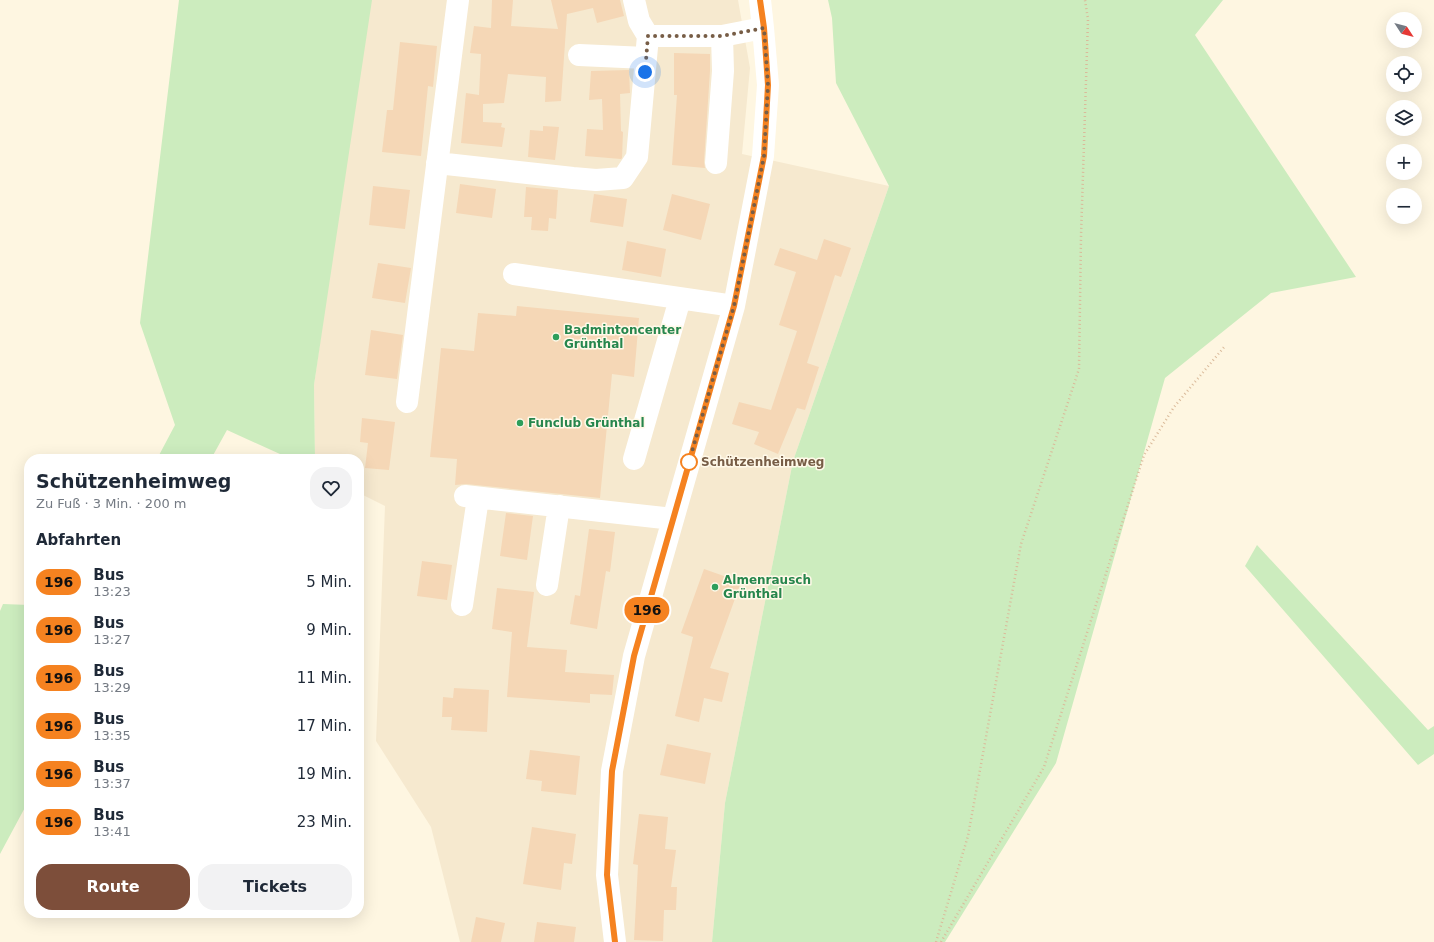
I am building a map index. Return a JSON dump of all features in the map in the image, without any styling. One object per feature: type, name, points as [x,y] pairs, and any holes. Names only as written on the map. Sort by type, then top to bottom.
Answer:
[{"type":"street","points":[[407,402],[458,0]]},
{"type":"street","points":[[437,164],[596,180],[623,178],[637,157],[648,36],[640,21],[634,0]]},
{"type":"street","points":[[615,942],[607,875],[612,771],[634,656],[734,306],[764,156],[768,85],[764,28],[760,0]]},
{"type":"street","points":[[648,36],[722,36],[764,28]]},
{"type":"street","points":[[716,163],[723,70],[722,36]]},
{"type":"street","points":[[579,55],[646,58]]},
{"type":"street","points":[[514,274],[734,306]]},
{"type":"street","points":[[634,459],[680,298]]},
{"type":"street","points":[[462,605],[472,497],[673,519]]},
{"type":"street","points":[[547,586],[560,506]]},
{"type":"path","points":[[936,942],[968,836],[1021,544],[1079,369],[1080,236],[1088,19],[1085,0]]},
{"type":"path","points":[[941,942],[1044,767],[1144,455],[1174,407],[1225,346]]},
{"type":"shaded area","points":[[368,0],[738,0],[750,68],[742,154],[889,186],[793,461],[725,803],[712,942],[460,942],[431,827],[376,741],[385,506],[364,496],[364,454],[315,454],[314,385]]},
{"type":"green space","points":[[179,0],[372,0],[314,385],[315,454],[280,454],[227,430],[214,454],[160,454],[175,425],[140,323]]},
{"type":"green space","points":[[828,0],[1223,0],[1195,35],[1356,277],[1271,293],[1165,378],[1056,763],[945,942],[712,942],[725,803],[793,461],[889,186],[836,83],[832,18]]},
{"type":"green space","points":[[1257,545],[1428,730],[1434,726],[1434,754],[1418,765],[1245,566]]},
{"type":"green space","points":[[3,604],[24,605],[24,809],[0,854],[0,611]]},
{"type":"building","points":[[492,0],[513,0],[511,26],[558,29],[551,0],[620,0],[624,16],[597,23],[593,8],[567,14],[561,101],[545,102],[546,77],[508,74],[504,103],[483,104],[483,122],[502,123],[501,127],[505,128],[502,147],[461,143],[466,93],[479,95],[481,54],[470,53],[474,26],[491,28]]},
{"type":"building","points":[[400,42],[437,46],[433,87],[428,86],[421,156],[382,152],[387,110],[393,110]]},
{"type":"building","points":[[674,53],[710,54],[704,162],[705,168],[672,165],[677,95],[674,95]]},
{"type":"building","points":[[629,70],[630,93],[620,94],[621,131],[623,132],[622,158],[585,156],[587,129],[603,130],[602,99],[589,100],[591,71]]},
{"type":"building","points":[[543,126],[559,127],[555,160],[528,157],[530,130],[543,131]]},
{"type":"building","points":[[460,184],[496,189],[492,218],[456,213]]},
{"type":"building","points":[[373,186],[410,190],[405,229],[369,225]]},
{"type":"building","points":[[526,187],[558,190],[556,219],[549,218],[548,231],[531,230],[532,217],[524,217]]},
{"type":"building","points":[[594,194],[627,199],[623,227],[590,222]]},
{"type":"building","points":[[672,194],[710,204],[701,240],[663,230]]},
{"type":"building","points":[[824,239],[851,248],[841,277],[835,275],[807,363],[819,367],[805,410],[797,408],[778,454],[754,444],[759,432],[732,424],[739,402],[771,410],[797,331],[779,325],[796,272],[774,265],[780,248],[817,260]]},
{"type":"building","points":[[627,241],[666,249],[661,277],[622,270]]},
{"type":"building","points":[[378,263],[411,268],[405,303],[372,298]]},
{"type":"building","name":"Funclub Grünthal","points":[[517,306],[639,318],[634,377],[612,374],[600,498],[466,484],[455,485],[457,459],[430,457],[441,348],[474,351],[478,313],[516,316]]},
{"type":"building","points":[[371,330],[403,335],[397,379],[365,375]]},
{"type":"building","points":[[362,418],[395,422],[389,470],[365,468],[368,443],[360,442]]},
{"type":"building","points":[[506,513],[533,516],[527,560],[500,556]]},
{"type":"building","points":[[589,529],[615,532],[610,572],[606,571],[597,629],[570,624],[575,595],[580,596]]},
{"type":"building","points":[[422,561],[452,565],[447,600],[417,596]]},
{"type":"building","points":[[704,569],[741,582],[710,668],[729,673],[722,702],[704,698],[699,722],[675,716],[693,637],[681,633]]},
{"type":"building","points":[[497,588],[534,592],[527,647],[567,650],[565,672],[614,675],[612,695],[590,694],[590,703],[507,697],[512,632],[492,629]]},
{"type":"building","points":[[454,688],[489,690],[487,732],[451,730],[452,717],[442,717],[443,697],[453,698]]},
{"type":"building","points":[[667,744],[711,753],[705,784],[660,775]]},
{"type":"building","points":[[530,750],[580,756],[576,795],[541,791],[542,781],[526,779]]},
{"type":"building","points":[[639,814],[668,817],[665,849],[676,850],[671,887],[677,887],[676,910],[664,910],[663,941],[634,940],[638,865],[633,864]]},
{"type":"building","points":[[532,827],[576,834],[572,864],[564,863],[561,890],[523,884]]},
{"type":"building","points":[[476,917],[505,923],[501,942],[471,942]]},
{"type":"building","points":[[537,922],[576,927],[574,942],[534,942]]},
{"type":"bus line","name":"196","points":[[615,942],[607,875],[612,771],[634,656],[734,306],[764,156],[768,85],[764,28],[760,0]]},
{"type":"place","name":"Badmintoncenter Grünthal","points":[[556,337]]},
{"type":"place","name":"Funclub Grünthal","points":[[520,423]]},
{"type":"place","name":"Schützenheimweg","points":[[689,462]]},
{"type":"place","name":"Almenrausch Grünthal","points":[[715,587]]},
{"type":"route","points":[[645,72],[648,36],[722,36],[764,28],[768,85],[764,156],[734,306],[689,462]]}]
